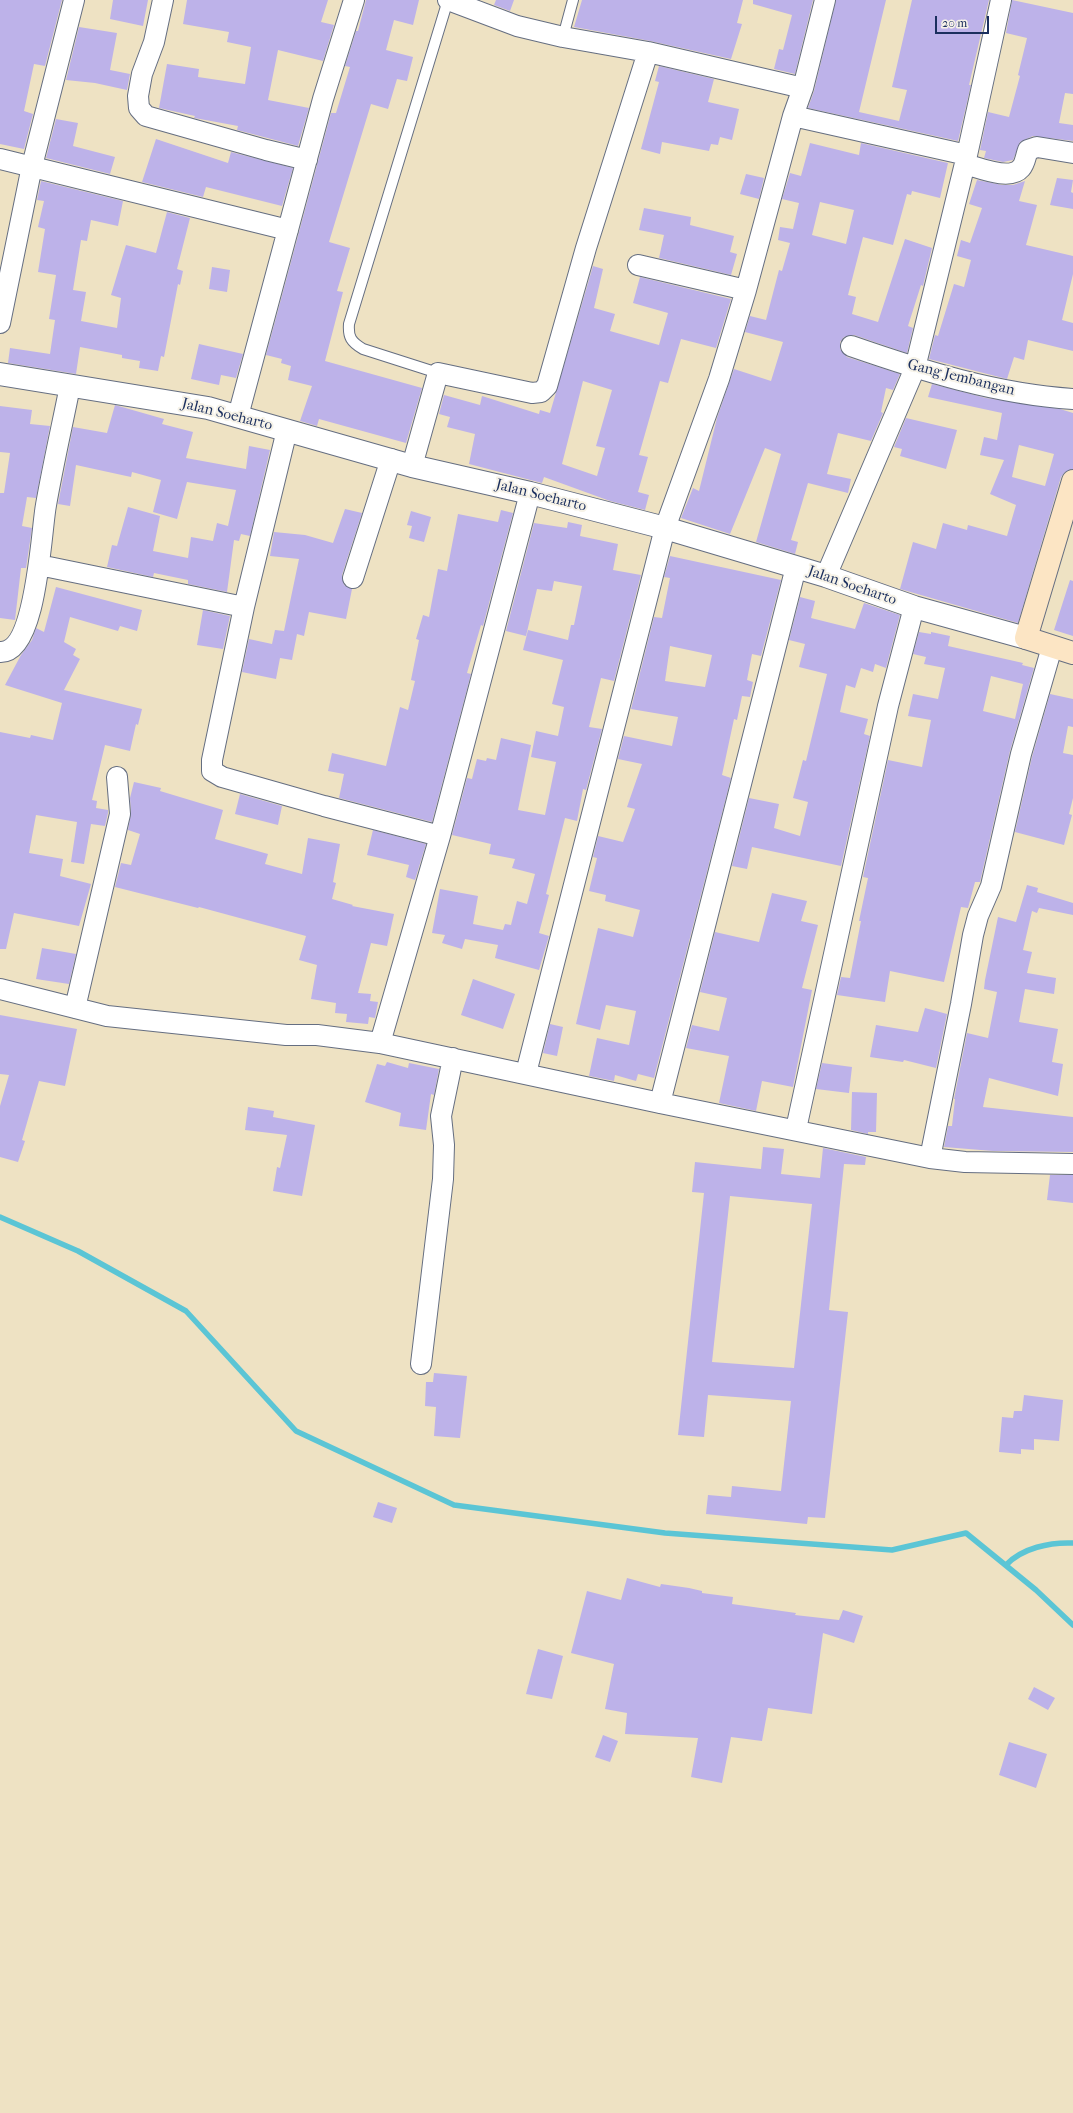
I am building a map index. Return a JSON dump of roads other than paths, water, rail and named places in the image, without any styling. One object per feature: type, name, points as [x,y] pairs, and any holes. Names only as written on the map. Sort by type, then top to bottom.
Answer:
[{"type":"main road","points":[[1026,638],[1073,482]]},
{"type":"main road","name":"Jalan Soeharto","points":[[1026,638],[1073,653]]},
{"type":"street","points":[[0,323],[32,166],[74,0]]},
{"type":"street","points":[[163,0],[154,42],[142,74],[138,96],[139,108],[146,116],[307,160]]},
{"type":"street","points":[[238,416],[307,160],[354,0]]},
{"type":"street","points":[[448,0],[517,26],[563,37],[648,52],[803,88]]},
{"type":"street","points":[[526,1073],[665,528],[719,379],[746,290],[793,116],[803,88],[825,0]]},
{"type":"street","points":[[826,576],[915,368],[966,160],[1001,0]]},
{"type":"street","points":[[412,466],[438,373],[532,393],[541,392],[547,386],[586,248],[648,52]]},
{"type":"street","points":[[793,116],[966,160],[1005,174],[1014,173],[1022,167],[1028,150],[1037,147],[1073,153]]},
{"type":"street","points":[[0,159],[288,230]]},
{"type":"street","points":[[638,265],[746,290]]},
{"type":"street","name":"Gang Jembangan","points":[[850,346],[915,368],[1008,391],[1037,397],[1073,399]]},
{"type":"street","name":"Jalan Soeharto","points":[[0,374],[208,408],[412,466],[530,493],[665,528],[826,576],[914,607],[1026,638]]},
{"type":"street","points":[[0,652],[12,648],[19,641],[33,603],[46,507],[70,386]]},
{"type":"street","points":[[287,430],[244,607],[212,760],[212,771],[222,776],[324,806],[440,836]]},
{"type":"street","points":[[354,578],[391,460]]},
{"type":"street","points":[[380,1043],[440,836],[530,493]]},
{"type":"street","points":[[39,565],[244,607]]},
{"type":"street","points":[[660,1103],[796,567]]},
{"type":"street","points":[[796,1129],[888,706],[914,607]]},
{"type":"street","points":[[930,1158],[973,936],[978,916],[991,886],[1021,754],[1052,647]]},
{"type":"street","points":[[76,1008],[120,814],[117,776]]},
{"type":"street","points":[[0,989],[115,1017],[286,1035],[317,1035],[380,1043],[526,1073],[660,1103],[796,1129],[930,1158],[965,1162],[1073,1164]]},
{"type":"street","points":[[422,1364],[443,1179],[444,1145],[441,1116],[453,1058]]},
{"type":"lane","points":[[438,373],[363,349],[355,344],[348,335],[349,324],[372,246],[448,0]]},
{"type":"lane","points":[[563,37],[573,0]]},
{"type":"waterway","points":[[0,1217],[78,1251],[186,1311],[296,1431],[454,1505],[665,1533],[892,1550],[966,1533],[1036,1590],[1073,1625]]},
{"type":"waterway","points":[[1006,1565],[1020,1554],[1037,1547],[1073,1543]]}]
